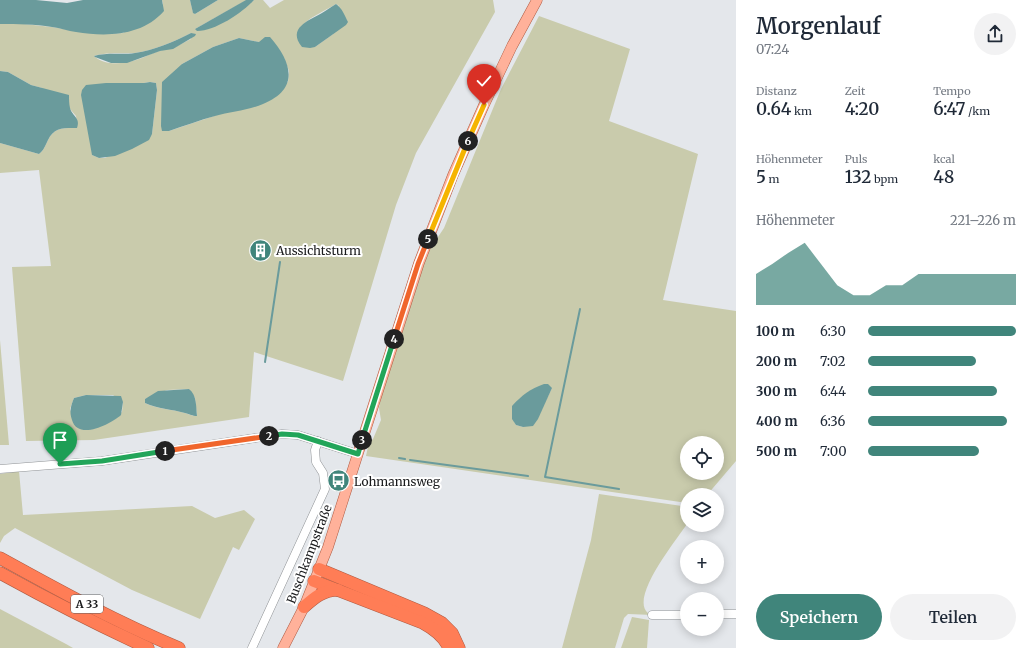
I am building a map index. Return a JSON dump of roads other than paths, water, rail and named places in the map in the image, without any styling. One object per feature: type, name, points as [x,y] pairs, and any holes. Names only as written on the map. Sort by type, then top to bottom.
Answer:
[{"type":"highway","name":"A 33","points":[[0,558],[52,587],[179,648]]},
{"type":"highway","name":"A 33","points":[[0,573],[54,603],[148,648]]},
{"type":"highway","points":[[316,575],[341,590],[433,628],[441,636],[449,648]]},
{"type":"highway","points":[[316,575],[424,613],[442,623],[452,633],[459,648]]},
{"type":"highway","points":[[304,606],[325,592],[331,590],[341,590]]},
{"type":"main road","name":"Buschkampstraße","points":[[283,648],[304,606],[341,510],[418,264],[453,175],[484,105],[512,46],[537,0]]},
{"type":"street","points":[[0,469],[102,461],[282,434],[298,435],[358,454]]},
{"type":"street","name":"Buschkampstraße","points":[[252,648],[325,489],[323,473],[316,462],[315,450],[318,441]]},
{"type":"street","points":[[724,614],[736,614]]},
{"type":"street","points":[[652,615],[680,615]]},
{"type":"water","points":[[0,0],[36,0],[67,3],[83,0],[162,0],[164,11],[145,26],[135,30],[112,34],[88,34],[39,25],[0,24]]},
{"type":"water","points":[[190,0],[218,0],[195,14],[193,13]]},
{"type":"water","points":[[246,0],[254,0],[243,10],[220,25],[204,30],[197,31],[195,29]]},
{"type":"water","points":[[336,4],[342,10],[348,22],[346,25],[315,47],[302,47],[297,35],[301,26]]},
{"type":"water","points":[[191,33],[196,34],[173,49],[160,51],[127,63],[111,63],[94,56],[142,52],[178,40]]},
{"type":"water","points":[[265,37],[270,37],[278,46],[287,65],[289,74],[283,91],[275,98],[258,106],[209,118],[169,131],[162,131],[162,82],[182,64],[213,47],[239,38],[259,42]]},
{"type":"water","points":[[0,71],[8,72],[31,85],[69,95],[71,111],[78,122],[77,128],[64,128],[56,130],[50,136],[39,154],[0,143]]},
{"type":"water","points":[[156,83],[157,90],[152,134],[149,140],[115,156],[99,158],[92,155],[81,95],[82,90],[86,85]]},
{"type":"water","points":[[544,384],[548,384],[552,388],[538,419],[533,426],[523,427],[516,425],[512,419],[512,406],[526,393]]},
{"type":"water","points":[[189,389],[195,398],[197,416],[155,407],[145,403],[145,399],[158,391]]},
{"type":"water","points":[[86,395],[121,396],[123,402],[121,415],[110,423],[95,429],[81,429],[75,426],[71,414],[74,398]]},
{"type":"waterway","points":[[265,362],[280,262]]},
{"type":"waterway","points":[[580,309],[545,477],[619,489]]},
{"type":"waterway","points":[[399,458],[405,459]]},
{"type":"waterway","points":[[410,460],[528,476]]},
{"type":"place","name":"Aussichtsturm","points":[[261,250]]},
{"type":"place","name":"Lohmannsweg","points":[[338,481]]}]
